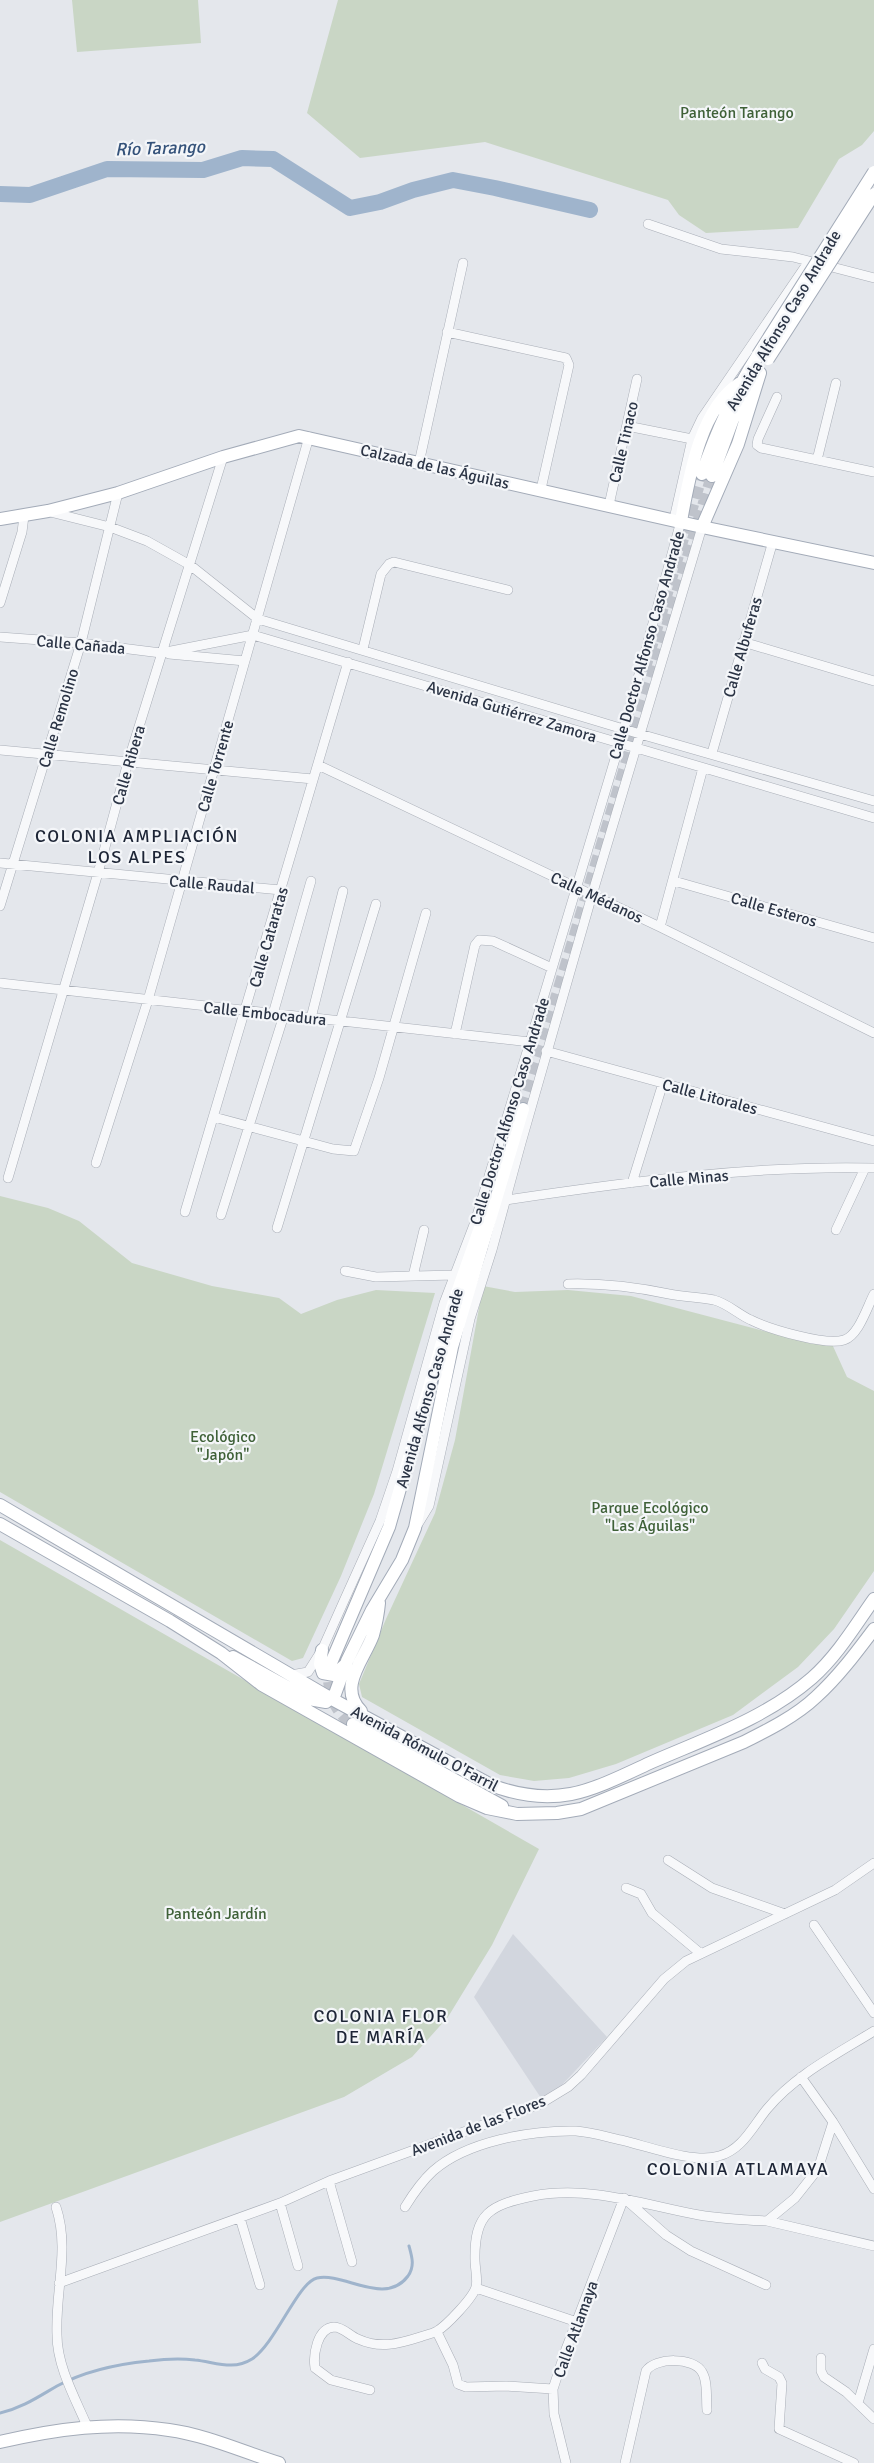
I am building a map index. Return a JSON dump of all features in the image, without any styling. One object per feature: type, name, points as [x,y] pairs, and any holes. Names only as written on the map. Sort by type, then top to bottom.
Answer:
[{"type":"main road","name":"Avenida Alfonso Caso Andrade","points":[[874,172],[763,357],[760,372],[733,419],[707,475],[714,440],[740,383],[763,357],[874,194]]},
{"type":"main road","points":[[702,527],[738,444],[760,372]]},
{"type":"main road","points":[[678,520],[702,436],[713,413],[730,389],[740,383]]},
{"type":"main road","name":"Calzada de las Águilas","points":[[0,519],[48,511],[118,493],[283,439],[309,437],[702,527],[874,563]]},
{"type":"main road","name":"Avenida Alfonso Caso Andrade","points":[[330,1698],[338,1689],[347,1661],[402,1560],[416,1528],[452,1347],[520,1109],[456,1295],[388,1527],[331,1663]]},
{"type":"main road","points":[[415,1409],[419,1422]]},
{"type":"main road","points":[[404,1451],[414,1440]]},
{"type":"main road","name":"Avenida Rómulo O'Farril","points":[[0,1505],[180,1608],[330,1698],[491,1785],[506,1791],[537,1796],[574,1793],[633,1771],[751,1719],[795,1692],[831,1658],[874,1599]]},
{"type":"main road","name":"Avenida Rómulo O'Farril","points":[[0,1524],[170,1621],[221,1653],[262,1685],[459,1796],[504,1813],[557,1813],[592,1806],[766,1731],[814,1699],[837,1676],[874,1629]]},
{"type":"main road","points":[[366,1716],[356,1706],[350,1692],[352,1682],[372,1637],[379,1599]]},
{"type":"main road","points":[[170,1621],[180,1608]]},
{"type":"main road","points":[[322,1650],[320,1669],[326,1674],[334,1675],[339,1672],[347,1661]]},
{"type":"main road","points":[[221,1653],[242,1661],[309,1699],[326,1702],[330,1698]]},
{"type":"main road","points":[[353,1724],[497,1804],[530,1813]]},
{"type":"main road","points":[[0,2442],[37,2433],[87,2426],[171,2430],[279,2463]]},
{"type":"street","points":[[648,224],[721,249],[793,256],[874,278]]},
{"type":"street","name":"Avenida Alfonso Caso Andrade","points":[[678,520],[692,439],[712,401],[809,261]]},
{"type":"street","points":[[419,463],[463,263]]},
{"type":"street","points":[[447,332],[566,358],[569,365],[541,489]]},
{"type":"street","name":"Calle Tinaco","points":[[609,504],[637,379]]},
{"type":"street","points":[[817,460],[836,382]]},
{"type":"street","points":[[777,397],[757,445],[765,450],[874,472]]},
{"type":"street","points":[[627,426],[692,439]]},
{"type":"street","name":"Calle Torrente","points":[[96,1163],[183,882],[213,769],[309,437]]},
{"type":"street","name":"Calle Ribera","points":[[8,1178],[98,873],[128,762],[223,458]]},
{"type":"street","name":"Calle Remolino","points":[[0,906],[81,643],[118,493]]},
{"type":"street","points":[[48,511],[110,527],[147,541],[190,565],[258,619]]},
{"type":"street","points":[[0,603],[22,532],[24,516]]},
{"type":"street","name":"Calle Doctor Alfonso Caso Andrade","points":[[291,1675],[308,1672],[322,1650],[380,1521],[404,1451],[432,1341],[475,1222],[620,743],[678,520]]},
{"type":"street","name":"Calle Doctor Alfonso Caso Andrade","points":[[416,1528],[429,1506],[471,1319],[546,1051],[702,527]]},
{"type":"street","name":"Calle Albuferas","points":[[712,753],[773,541]]},
{"type":"street","points":[[363,649],[381,574],[393,562],[508,590]]},
{"type":"street","name":"Avenida Gutiérrez Zamora","points":[[258,619],[640,734],[874,801]]},
{"type":"street","name":"Avenida Gutiérrez Zamora","points":[[253,635],[874,818]]},
{"type":"street","name":"Calle Cañada","points":[[161,652],[253,635]]},
{"type":"street","name":"Calle Cañada","points":[[0,637],[81,643],[245,662]]},
{"type":"street","points":[[743,642],[874,681]]},
{"type":"street","points":[[397,677],[402,661]]},
{"type":"street","name":"Calle Cataratas","points":[[185,1212],[348,662]]},
{"type":"street","points":[[0,750],[313,779]]},
{"type":"street","name":"Calle Médanos","points":[[318,765],[660,927],[874,1033]]},
{"type":"street","points":[[660,927],[704,768]]},
{"type":"street","name":"Calle Raudal","points":[[0,862],[281,890]]},
{"type":"street","name":"Calle Esteros","points":[[674,880],[874,938]]},
{"type":"street","points":[[273,1014],[311,881]]},
{"type":"street","points":[[311,1018],[343,891]]},
{"type":"street","points":[[276,1228],[376,904]]},
{"type":"street","points":[[214,1117],[350,1152],[356,1148],[380,1078],[426,913]]},
{"type":"street","points":[[455,1034],[475,945],[479,940],[493,941],[552,968]]},
{"type":"street","name":"Calle Embocadura","points":[[0,983],[530,1042]]},
{"type":"street","points":[[221,1215],[284,1015]]},
{"type":"street","name":"Calle Litorales","points":[[546,1051],[874,1141]]},
{"type":"street","points":[[632,1183],[663,1083]]},
{"type":"street","name":"Calle Minas","points":[[506,1200],[632,1183],[821,1168],[870,1168]]},
{"type":"street","points":[[836,1230],[870,1168]]},
{"type":"street","points":[[413,1276],[424,1230]]},
{"type":"street","points":[[345,1271],[376,1277],[454,1275]]},
{"type":"street","points":[[568,1284],[594,1283],[638,1287],[717,1301],[751,1321],[768,1327],[820,1340],[837,1341],[846,1340],[853,1335],[874,1294]]},
{"type":"street","points":[[668,1860],[712,1888],[785,1914]]},
{"type":"street","name":"Avenida de las Flores","points":[[59,2283],[280,2204],[328,2181],[540,2104],[581,2075],[674,1970],[700,1953],[835,1890],[874,1863]]},
{"type":"street","points":[[626,1888],[641,1894],[652,1913],[700,1953]]},
{"type":"street","points":[[814,1925],[874,2013]]},
{"type":"street","points":[[405,2207],[432,2171],[449,2159],[483,2145],[540,2132],[579,2131],[661,2151],[707,2158],[718,2157],[728,2153],[742,2141],[769,2107],[801,2077],[874,2031]]},
{"type":"street","points":[[801,2077],[833,2122],[874,2189]]},
{"type":"street","points":[[767,2221],[795,2198],[818,2169],[833,2122]]},
{"type":"street","points":[[328,2181],[352,2262]]},
{"type":"street","points":[[370,2390],[331,2380],[315,2368],[313,2360],[316,2345],[322,2334],[330,2328],[337,2327],[358,2339],[379,2346],[395,2345],[437,2332],[476,2288],[476,2231],[488,2212],[534,2196],[575,2192],[624,2198],[700,2215],[767,2221],[874,2246]]},
{"type":"street","points":[[624,2198],[666,2235],[691,2251],[766,2285]]},
{"type":"street","name":"Calle Atlamaya","points":[[566,2463],[554,2414],[553,2389],[624,2198]]},
{"type":"street","points":[[280,2204],[298,2266]]},
{"type":"street","points":[[57,2212],[63,2246],[57,2338],[66,2376],[87,2426]]},
{"type":"street","points":[[240,2218],[260,2285]]},
{"type":"street","points":[[476,2288],[577,2322]]},
{"type":"street","points":[[437,2332],[453,2366],[458,2384],[466,2387],[506,2385],[553,2389]]},
{"type":"street","points":[[858,2403],[874,2349]]},
{"type":"street","points":[[821,2358],[821,2371],[824,2377],[846,2392],[874,2419]]},
{"type":"street","points":[[625,2463],[646,2371],[650,2365],[658,2362],[688,2362],[697,2366],[704,2373],[707,2410]]},
{"type":"street","points":[[762,2363],[765,2369],[779,2377],[782,2383],[779,2429],[854,2463]]},
{"type":"shaded area","points":[[513,1934],[607,2037],[561,2086],[541,2098],[474,1997]]},
{"type":"green space","points":[[72,0],[198,0],[201,43],[77,52]]},
{"type":"green space","name":"Panteón Tarango","points":[[338,0],[874,0],[874,131],[862,145],[839,159],[798,228],[706,233],[679,215],[668,200],[485,142],[360,158],[307,113]]},
{"type":"green space","name":"Ecológico \"Japón\"","points":[[0,1196],[48,1208],[79,1221],[132,1263],[212,1286],[279,1298],[301,1314],[337,1300],[376,1290],[435,1293],[374,1494],[341,1576],[303,1658],[292,1661],[0,1492]]},
{"type":"green space","name":"Parque Ecológico \"Las Águilas\"","points":[[483,1286],[515,1292],[568,1290],[631,1296],[813,1344],[832,1344],[847,1377],[874,1391],[874,1571],[834,1629],[798,1667],[733,1715],[616,1764],[569,1778],[534,1781],[500,1775],[362,1697],[359,1684],[435,1513],[455,1440]]},
{"type":"green space","name":"Panteón Jardín","points":[[0,1540],[539,1849],[492,1945],[448,2017],[412,2057],[344,2097],[0,2222]]},
{"type":"waterway","name":"Río Tarango","points":[[0,194],[30,195],[107,169],[203,170],[242,158],[273,159],[350,208],[380,202],[413,190],[453,180],[590,210]]},
{"type":"waterway","points":[[0,2413],[23,2405],[68,2381],[114,2366],[172,2359],[189,2359],[224,2365],[245,2363],[261,2351],[270,2340],[294,2301],[310,2282],[317,2278],[328,2277],[376,2289],[388,2289],[399,2285],[412,2269],[409,2246]]},
{"type":"tunnel","points":[[644,671],[702,474]]},
{"type":"tunnel","points":[[523,1109],[712,476]]},
{"type":"tunnel","points":[[330,1664],[329,1681],[332,1698],[340,1712],[353,1724]]},
{"type":"district","name":"COLONIA AMPLIACIÓN LOS ALPES","points":[[137,846]]},
{"type":"district","name":"COLONIA FLOR DE MARÍA","points":[[381,2026]]},
{"type":"district","name":"COLONIA ATLAMAYA","points":[[738,2169]]}]
